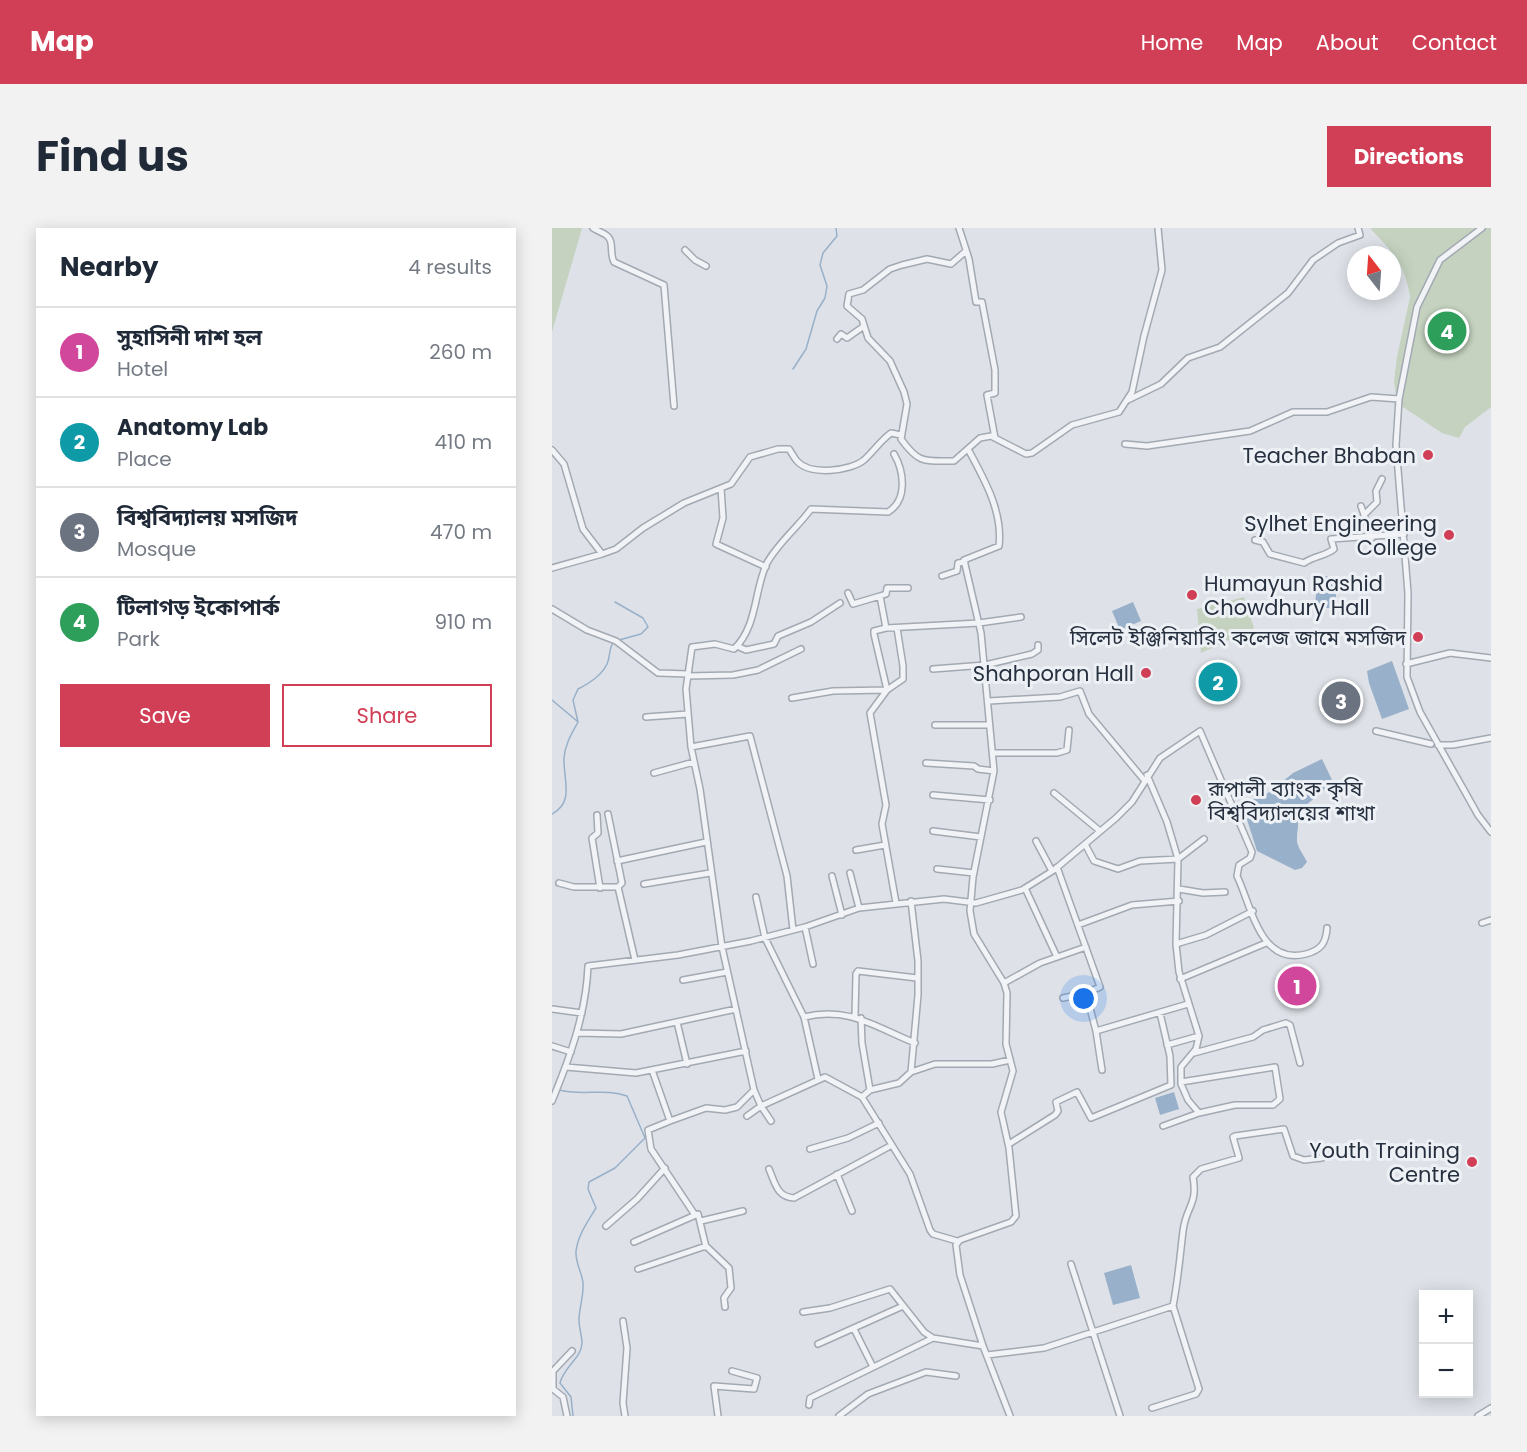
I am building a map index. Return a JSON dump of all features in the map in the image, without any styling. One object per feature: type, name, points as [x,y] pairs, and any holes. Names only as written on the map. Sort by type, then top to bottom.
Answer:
[{"type":"street","points":[[593,228],[608,236],[612,243],[610,255],[614,262],[664,285],[674,406]]},
{"type":"street","points":[[960,228],[976,302],[982,302],[995,370],[995,393],[987,395],[994,438]]},
{"type":"street","points":[[966,251],[951,264],[927,260],[890,269],[863,290],[849,294],[847,306],[862,320],[868,338],[890,361],[904,392],[907,404],[901,439],[914,457],[922,461],[954,461],[980,438],[994,438],[1026,454],[1032,453],[1072,425],[1119,412],[1132,392],[1162,270],[1158,228]]},
{"type":"street","points":[[1128,400],[1161,384],[1188,358],[1220,347],[1288,293],[1313,260],[1338,243],[1360,235],[1358,228]]},
{"type":"street","points":[[1482,228],[1440,260],[1417,307],[1399,399],[1396,445],[1408,593],[1406,664],[1411,692],[1438,745],[1478,815],[1491,832]]},
{"type":"street","points":[[686,250],[695,260],[706,266]]},
{"type":"street","points":[[837,339],[841,334],[847,338],[864,326]]},
{"type":"street","points":[[1125,444],[1147,446],[1250,431],[1293,412],[1328,412],[1371,397],[1399,399]]},
{"type":"street","points":[[552,568],[616,549],[643,528],[684,503],[731,484],[750,457],[789,449],[796,461],[811,469],[835,469],[864,460],[880,440],[891,433],[901,435]]},
{"type":"street","points":[[942,576],[957,571],[958,562],[965,562],[973,555],[999,546],[1001,531],[996,508],[968,449]]},
{"type":"street","points":[[552,450],[564,464],[583,529],[602,554]]},
{"type":"street","points":[[771,1121],[754,1090],[722,947],[691,747],[686,689],[692,648],[696,645],[715,644],[734,649],[737,646],[758,602],[766,567],[811,509],[888,512],[894,508],[901,491],[903,470],[894,454]]},
{"type":"street","points":[[1364,515],[1377,502],[1376,491],[1382,479]]},
{"type":"street","points":[[721,488],[723,518],[716,544],[766,567]]},
{"type":"street","points":[[1361,506],[1372,538]]},
{"type":"street","points":[[1255,540],[1263,542],[1270,554],[1304,563],[1314,556],[1332,552],[1334,549],[1331,539],[1356,535],[1372,538],[1404,534]]},
{"type":"street","points":[[747,1116],[761,1106],[825,1077],[862,1096],[910,1174],[933,1234],[957,1241],[1015,1221],[1009,1144],[1001,1112],[1013,1071],[1006,1044],[1007,993],[1004,983],[974,934],[970,903],[994,771],[985,665],[979,623],[965,562]]},
{"type":"street","points":[[848,593],[853,604],[886,594],[887,588],[891,586],[908,588]]},
{"type":"street","points":[[879,596],[886,628]]},
{"type":"street","points":[[737,646],[746,650],[774,644],[778,636],[811,622],[840,603]]},
{"type":"street","points":[[552,609],[587,630],[616,641],[658,673],[733,675],[758,670],[801,649]]},
{"type":"street","points":[[887,690],[874,631],[886,628],[979,623],[1021,617]]},
{"type":"street","points":[[896,903],[882,824],[886,805],[870,713],[887,690],[903,679],[897,628]]},
{"type":"street","points":[[933,669],[985,665],[1032,654],[1038,650],[1038,645]]},
{"type":"street","points":[[1406,664],[1450,653],[1491,658]]},
{"type":"street","points":[[792,698],[833,691],[887,690]]},
{"type":"street","points":[[989,701],[1060,697],[1080,691],[1089,714],[1146,778],[1167,822],[1178,860],[1179,901],[1176,944],[1180,979],[1199,1036],[1196,1049],[1181,1067],[1181,1082],[1188,1100],[1199,1113]]},
{"type":"street","points":[[646,717],[688,714]]},
{"type":"street","points":[[935,725],[989,725]]},
{"type":"street","points":[[993,753],[1057,753],[1067,750],[1069,729]]},
{"type":"street","points":[[553,1097],[562,1081],[587,996],[588,966],[722,947],[765,938],[859,908],[944,899],[970,903],[991,900],[1025,888],[1054,869],[1100,831],[1131,802],[1160,758],[1200,731],[1252,852],[1250,858],[1239,864],[1237,871],[1266,943],[1287,955],[1307,954],[1321,947],[1326,939],[1328,928]]},
{"type":"street","points":[[1376,731],[1431,744]]},
{"type":"street","points":[[691,747],[750,736],[787,876],[793,930]]},
{"type":"street","points":[[1438,745],[1453,745],[1491,738]]},
{"type":"street","points":[[654,773],[694,762]]},
{"type":"street","points":[[926,763],[974,766],[978,769],[994,771]]},
{"type":"street","points":[[1054,793],[1100,831]]},
{"type":"street","points":[[933,795],[990,800]]},
{"type":"street","points":[[597,814],[598,833],[592,838],[600,888]]},
{"type":"street","points":[[559,883],[600,888],[618,887],[622,883],[608,814]]},
{"type":"street","points":[[933,831],[981,837]]},
{"type":"street","points":[[1085,844],[1094,861],[1118,868],[1140,861],[1178,860],[1204,839]]},
{"type":"street","points":[[1036,841],[1054,869],[1078,925],[1100,987],[1086,993],[1062,998]]},
{"type":"street","points":[[617,861],[706,842]]},
{"type":"street","points":[[856,850],[885,845]]},
{"type":"street","points":[[937,868],[974,873]]},
{"type":"street","points":[[644,884],[710,873]]},
{"type":"street","points":[[850,873],[859,908]]},
{"type":"street","points":[[832,876],[842,915]]},
{"type":"street","points":[[618,887],[635,960]]},
{"type":"street","points":[[1025,888],[1057,957]]},
{"type":"street","points":[[1179,890],[1203,893],[1226,892]]},
{"type":"street","points":[[756,897],[765,938],[804,1017],[818,1079]]},
{"type":"street","points":[[1078,925],[1132,905],[1179,901]]},
{"type":"street","points":[[911,902],[917,978],[915,1043],[911,1072]]},
{"type":"street","points":[[1176,944],[1206,935],[1252,911]]},
{"type":"street","points":[[1482,922],[1491,920]]},
{"type":"street","points":[[805,927],[813,964]]},
{"type":"street","points":[[1180,979],[1266,943]]},
{"type":"street","points":[[1004,983],[1032,966],[1086,947]]},
{"type":"street","points":[[870,1090],[858,1017],[856,974],[858,971],[917,978]]},
{"type":"street","points":[[683,980],[727,972]]},
{"type":"street","points":[[1086,993],[1096,1031],[1102,1070]]},
{"type":"street","points":[[1096,1031],[1188,1004]]},
{"type":"street","points":[[552,1009],[582,1013]]},
{"type":"street","points":[[577,1033],[621,1034],[736,1009]]},
{"type":"street","points":[[1009,1144],[1055,1115],[1058,1111],[1056,1102],[1072,1092],[1077,1092],[1091,1118],[1172,1085],[1160,1012]]},
{"type":"street","points":[[804,1017],[820,1013],[858,1017],[915,1043]]},
{"type":"street","points":[[677,1022],[687,1064]]},
{"type":"street","points":[[1193,1053],[1253,1037],[1263,1030],[1286,1023],[1290,1025],[1300,1063]]},
{"type":"street","points":[[1167,1045],[1199,1036]]},
{"type":"street","points":[[552,1047],[571,1052]]},
{"type":"street","points":[[566,1067],[616,1072],[652,1070],[746,1052]]},
{"type":"street","points":[[862,1096],[870,1090],[899,1083],[911,1072],[935,1064],[992,1064],[1010,1060]]},
{"type":"street","points":[[1163,1126],[1199,1113],[1234,1105],[1278,1102],[1280,1099],[1277,1069],[1181,1082]]},
{"type":"street","points":[[652,1070],[670,1120]]},
{"type":"street","points":[[725,1307],[724,1298],[731,1288],[729,1268],[707,1249],[698,1214],[695,1215],[651,1149],[648,1130],[706,1108],[724,1110],[737,1107],[754,1090]]},
{"type":"street","points":[[810,1149],[848,1138],[879,1123]]},
{"type":"street","points":[[1152,1408],[1196,1394],[1199,1389],[1173,1306],[1180,1267],[1183,1228],[1196,1198],[1193,1177],[1201,1169],[1239,1158],[1233,1137],[1284,1128],[1293,1156],[1304,1160],[1322,1158]]},
{"type":"street","points":[[769,1169],[778,1192],[788,1197],[798,1196],[892,1145]]},
{"type":"street","points":[[606,1226],[637,1199],[665,1168]]},
{"type":"street","points":[[837,1174],[852,1211]]},
{"type":"street","points":[[701,1221],[743,1211]]},
{"type":"street","points":[[634,1242],[695,1215]]},
{"type":"street","points":[[957,1241],[960,1275],[983,1346],[1010,1416]]},
{"type":"street","points":[[638,1269],[707,1249]]},
{"type":"street","points":[[1071,1264],[1120,1416]]},
{"type":"street","points":[[803,1312],[830,1308],[890,1289],[924,1332],[933,1338],[983,1346]]},
{"type":"street","points":[[818,1344],[903,1306]]},
{"type":"street","points":[[987,1355],[1044,1348],[1173,1306]]},
{"type":"street","points":[[623,1321],[627,1348],[623,1403],[626,1416]]},
{"type":"street","points":[[854,1329],[873,1367]]},
{"type":"street","points":[[809,1405],[810,1398],[819,1393],[933,1338]]},
{"type":"street","points":[[567,1416],[563,1397],[554,1389],[553,1371],[572,1351]]},
{"type":"street","points":[[718,1416],[714,1386],[754,1389],[757,1378],[732,1371]]},
{"type":"street","points":[[839,1416],[868,1394],[926,1372],[956,1376]]},
{"type":"street","points":[[1478,1416],[1491,1408]]},
{"type":"green space","points":[[552,228],[582,228],[552,332]]},
{"type":"green space","points":[[1370,228],[1491,228],[1491,407],[1465,427],[1459,438],[1442,433],[1397,403],[1394,381],[1410,297],[1401,267],[1401,246],[1386,246]]},
{"type":"green space","points":[[1244,597],[1254,628],[1201,653],[1197,609]]},
{"type":"water","points":[[1327,576],[1336,591],[1336,604],[1331,608],[1315,608],[1317,578]]},
{"type":"water","points":[[1133,602],[1141,621],[1120,630],[1112,611]]},
{"type":"water","points":[[1392,661],[1409,709],[1382,719],[1367,671]]},
{"type":"water","points":[[1322,759],[1333,782],[1296,814],[1297,842],[1307,862],[1302,868],[1295,870],[1257,851],[1242,804],[1270,792],[1293,773]]},
{"type":"water","points":[[1174,1092],[1179,1109],[1160,1115],[1155,1098]]},
{"type":"water","points":[[1131,1265],[1140,1298],[1113,1305],[1104,1273]]},
{"type":"waterway","points":[[793,369],[806,349],[817,311],[825,298],[827,286],[820,265],[823,253],[837,236],[836,228]]},
{"type":"waterway","points":[[615,602],[643,618],[648,627],[641,634],[619,640]]},
{"type":"waterway","points":[[552,814],[559,809],[566,797],[565,753],[578,722],[573,700],[578,689],[594,679],[605,668],[614,641]]},
{"type":"waterway","points":[[552,700],[577,721]]},
{"type":"waterway","points":[[559,1090],[627,1096],[645,1138],[615,1168],[589,1182],[588,1189],[596,1208],[581,1234],[576,1251],[583,1283],[579,1320],[582,1343],[579,1353],[560,1383],[571,1397],[573,1416]]},
{"type":"place","name":"টিলাগড় ইকোপার্ক","points":[[1447,331]]},
{"type":"place","name":"Teacher Bhaban","points":[[1428,455]]},
{"type":"place","name":"Sylhet Engineering College","points":[[1449,535]]},
{"type":"place","name":"Humayun Rashid Chowdhury Hall","points":[[1192,595]]},
{"type":"place","name":"সিলেট ইঞ্জিনিয়ারিং কলেজ জামে মসজিদ","points":[[1418,637]]},
{"type":"place","name":"Shahporan Hall","points":[[1146,673]]},
{"type":"place","name":"Anatomy Lab","points":[[1218,682]]},
{"type":"place","name":"বিশ্ববিদ্যালয় মসজিদ","points":[[1341,701]]},
{"type":"place","name":"রূপালী ব্যাংক কৃষি বিশ্ববিদ্যালয়ের শাখা","points":[[1196,800]]},
{"type":"place","name":"সুহাসিনী দাশ হল","points":[[1297,986]]},
{"type":"place","name":"Youth Training Centre","points":[[1472,1162]]}]
